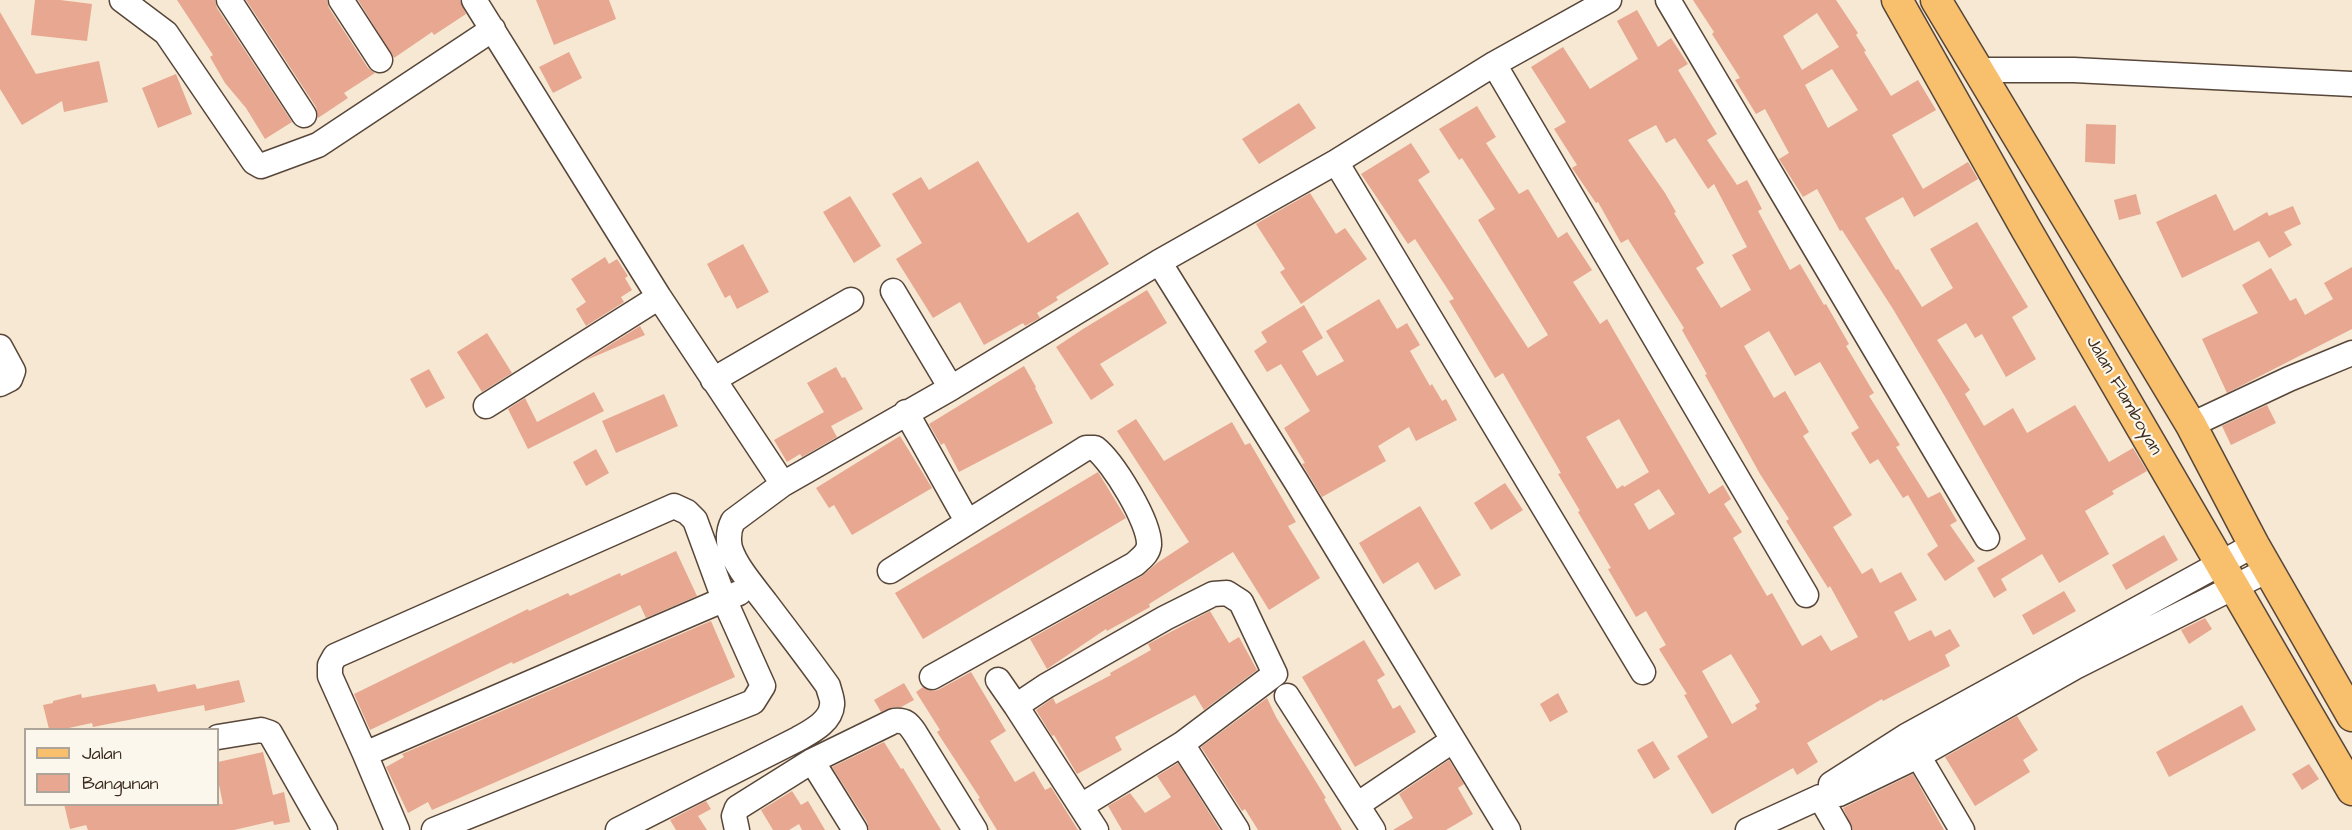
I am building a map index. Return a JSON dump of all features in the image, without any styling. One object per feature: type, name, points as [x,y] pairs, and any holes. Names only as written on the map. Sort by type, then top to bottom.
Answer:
[{"type":"main road","name":"Jalan Flamboyan","points":[[1897,0],[2026,229],[2352,790]]},
{"type":"main road","points":[[1919,39],[1942,11],[2191,425],[2261,557],[2350,710]]},
{"type":"street","points":[[122,0],[166,33],[254,162],[261,166],[318,146],[493,29]]},
{"type":"street","points":[[229,0],[304,115]]},
{"type":"street","points":[[341,0],[380,60]]},
{"type":"street","points":[[474,0],[659,297],[783,484]]},
{"type":"street","points":[[618,830],[798,739],[827,717],[833,705],[828,686],[753,586],[730,547],[730,527],[733,521],[783,484],[951,388],[1159,262],[1336,162],[1494,64],[1609,0]]},
{"type":"street","points":[[1668,0],[1987,538]]},
{"type":"street","points":[[1494,64],[1806,595]]},
{"type":"street","points":[[1977,70],[2074,70],[2352,84]]},
{"type":"street","points":[[1336,162],[1643,672]]},
{"type":"street","points":[[1159,262],[1297,483],[1508,830]]},
{"type":"street","points":[[893,291],[951,388]]},
{"type":"street","points":[[486,406],[659,297]]},
{"type":"street","points":[[713,380],[851,300]]},
{"type":"street","points":[[0,347],[14,371],[10,379],[0,384]]},
{"type":"street","points":[[2191,425],[2289,379],[2352,353]]},
{"type":"street","points":[[906,412],[967,521]]},
{"type":"street","points":[[890,571],[1086,448],[1095,448],[1110,464],[1144,523],[1149,545],[1146,554],[1135,564],[932,677]]},
{"type":"street","points":[[397,830],[330,676],[330,665],[334,656],[674,506],[687,512],[695,520],[724,599],[763,686],[753,702],[434,830]]},
{"type":"street","points":[[1748,830],[1820,797],[1834,781],[2075,667],[2226,575],[2261,557]]},
{"type":"street","points":[[365,754],[753,586]]},
{"type":"street","points":[[1017,706],[1046,686],[1166,618],[1214,594],[1227,593],[1241,602],[1275,674],[1182,744],[1081,806]]},
{"type":"street","points":[[998,680],[1096,830]]},
{"type":"street","points":[[1287,696],[1373,830]]},
{"type":"street","points":[[737,830],[734,816],[737,808],[812,761],[894,721],[908,723],[975,830]]},
{"type":"street","points":[[219,737],[261,730],[270,733],[325,830]]},
{"type":"street","points":[[1358,805],[1452,741]]},
{"type":"street","points":[[1182,744],[1237,830]]},
{"type":"street","points":[[1912,746],[1962,830]]},
{"type":"street","points":[[812,761],[855,830]]},
{"type":"street","points":[[1820,797],[1839,830]]},
{"type":"building","points":[[35,0],[92,4],[87,41],[31,35]]},
{"type":"building","points":[[177,0],[215,0],[217,8],[292,122],[265,139],[246,108],[225,83],[210,57],[213,55]]},
{"type":"building","points":[[246,0],[327,0],[329,8],[368,68],[375,73],[344,93],[348,98],[318,118],[316,107]]},
{"type":"building","points":[[358,0],[460,0],[466,14],[434,35],[432,32],[394,58]]},
{"type":"building","points":[[536,0],[609,0],[616,19],[554,45]]},
{"type":"building","points":[[1693,0],[1836,0],[1858,33],[1856,35],[1866,51],[1864,52],[1891,96],[1918,80],[1936,110],[1892,135],[1923,189],[1968,162],[1978,179],[1914,217],[1903,197],[1865,218],[1896,270],[1898,269],[1922,307],[1953,288],[1930,249],[1977,222],[2028,307],[2012,317],[2036,359],[2006,377],[1982,334],[1975,338],[1966,323],[1937,340],[1970,390],[1965,394],[1984,426],[2013,408],[2027,433],[2075,405],[2109,462],[2133,448],[2147,471],[2112,491],[2114,494],[2085,511],[2109,554],[2059,583],[2042,554],[2001,579],[2007,590],[1994,598],[1977,568],[2026,539],[1893,309],[1842,230],[1840,231],[1817,189],[1803,197],[1779,159],[1789,153],[1765,109],[1756,114],[1735,80],[1740,78],[1712,34],[1714,32]],"holes":[[[1817,13],[1839,47],[1802,70],[1783,36]],[[1832,69],[1858,110],[1828,128],[1805,85]]]},
{"type":"building","points":[[1637,10],[1658,47],[1671,38],[1688,64],[1678,70],[1717,134],[1707,140],[1737,185],[1747,180],[1762,209],[1758,211],[1790,270],[1800,264],[1824,305],[1826,304],[1849,344],[1846,346],[1874,393],[1869,396],[1900,445],[1896,447],[1928,498],[1940,492],[1957,521],[1950,525],[1975,561],[1945,581],[1927,554],[1938,546],[1908,495],[1903,498],[1878,459],[1870,464],[1851,433],[1859,428],[1820,362],[1795,376],[1769,331],[1744,346],[1774,398],[1785,391],[1809,432],[1803,436],[1852,515],[1833,527],[1862,574],[1872,568],[1880,583],[1901,572],[1917,600],[1894,612],[1909,641],[1931,630],[1935,637],[1950,629],[1960,646],[1945,655],[1950,666],[1883,701],[1882,699],[1807,743],[1818,762],[1797,775],[1793,768],[1712,814],[1677,756],[1708,737],[1684,695],[1687,694],[1659,649],[1666,645],[1646,611],[1636,617],[1558,474],[1561,473],[1503,373],[1495,378],[1449,301],[1454,299],[1415,239],[1408,244],[1361,174],[1411,143],[1430,172],[1418,180],[1528,348],[1548,335],[1478,220],[1495,209],[1462,158],[1459,160],[1439,129],[1477,106],[1496,137],[1486,143],[1519,194],[1528,189],[1558,238],[1567,232],[1592,270],[1573,282],[1600,324],[1607,319],[1709,494],[1723,485],[1731,499],[1724,504],[1742,532],[1733,538],[1767,596],[1772,593],[1802,646],[1821,635],[1831,651],[1858,637],[1830,586],[1828,588],[1786,521],[1789,519],[1760,474],[1705,375],[1707,374],[1682,330],[1684,328],[1628,239],[1621,243],[1598,202],[1596,203],[1572,168],[1577,165],[1554,129],[1566,122],[1531,67],[1563,47],[1590,89],[1638,59],[1617,21]],"holes":[[[1656,125],[1666,143],[1675,138],[1708,189],[1714,184],[1747,247],[1732,255],[1751,290],[1721,308],[1696,268],[1704,263],[1674,213],[1676,212],[1628,140]],[[1619,419],[1649,472],[1617,489],[1586,437]],[[1659,489],[1675,514],[1649,530],[1634,504]],[[1731,654],[1760,702],[1755,705],[1757,709],[1732,724],[1702,671]]]},
{"type":"building","points":[[0,12],[36,74],[99,61],[108,102],[64,112],[62,101],[22,125],[0,89]]},
{"type":"building","points":[[569,52],[582,78],[553,93],[539,67]]},
{"type":"building","points":[[176,74],[192,114],[158,128],[142,88]]},
{"type":"building","points":[[1299,103],[1316,128],[1259,164],[1242,139]]},
{"type":"building","points":[[2086,124],[2116,125],[2115,164],[2085,162]]},
{"type":"building","points":[[978,161],[1028,243],[1078,212],[1109,264],[1056,297],[1058,300],[1037,313],[1040,318],[1025,326],[1023,323],[984,345],[960,302],[933,318],[896,259],[922,243],[892,194],[921,177],[929,190]]},
{"type":"building","points":[[1310,193],[1336,234],[1345,228],[1367,259],[1301,304],[1280,272],[1285,269],[1256,224]]},
{"type":"building","points":[[2136,194],[2141,214],[2119,220],[2114,200]]},
{"type":"building","points":[[2216,194],[2234,231],[2267,212],[2269,216],[2293,206],[2301,224],[2284,232],[2292,245],[2269,258],[2259,241],[2182,278],[2156,222]]},
{"type":"building","points":[[850,196],[881,246],[854,263],[823,212]]},
{"type":"building","points":[[743,244],[769,292],[737,309],[730,295],[725,298],[707,264]]},
{"type":"building","points":[[605,257],[609,264],[617,259],[628,276],[625,278],[632,290],[621,297],[624,302],[586,326],[576,309],[586,302],[571,279]]},
{"type":"building","points":[[2352,267],[2352,329],[2227,393],[2202,339],[2258,313],[2242,285],[2271,268],[2290,301],[2296,298],[2305,315],[2333,299],[2324,283]]},
{"type":"building","points":[[1147,290],[1167,323],[1100,364],[1114,385],[1091,400],[1056,347]]},
{"type":"building","points":[[1379,299],[1397,329],[1407,323],[1420,345],[1410,351],[1430,386],[1432,384],[1442,401],[1446,399],[1457,420],[1416,441],[1409,427],[1378,446],[1386,461],[1322,497],[1284,428],[1310,411],[1281,364],[1267,372],[1254,351],[1267,342],[1261,332],[1304,305],[1323,338],[1302,351],[1317,376],[1344,361],[1326,331]]},
{"type":"building","points":[[640,326],[645,335],[584,361]]},
{"type":"building","points":[[487,333],[512,373],[482,392],[457,352]]},
{"type":"building","points":[[1024,366],[1053,423],[959,472],[944,443],[941,445],[929,424]]},
{"type":"building","points":[[836,367],[842,378],[845,377],[863,409],[831,426],[837,437],[802,457],[800,454],[787,462],[774,440],[824,412],[807,383]]},
{"type":"building","points":[[429,369],[445,398],[426,408],[410,379]]},
{"type":"building","points":[[594,392],[604,411],[528,449],[508,409],[525,398],[537,422]]},
{"type":"building","points":[[664,394],[678,426],[616,453],[602,421]]},
{"type":"building","points":[[2267,405],[2276,423],[2231,445],[2222,426]]},
{"type":"building","points":[[1136,419],[1164,461],[1232,422],[1245,445],[1250,443],[1296,522],[1288,526],[1320,578],[1269,610],[1233,552],[1149,604],[1150,607],[1107,631],[1106,629],[1047,669],[1030,639],[1142,576],[1189,542],[1117,431]]},
{"type":"building","points":[[900,436],[932,488],[852,535],[834,505],[829,508],[816,488]]},
{"type":"building","points":[[596,449],[609,473],[586,486],[573,462]]},
{"type":"building","points":[[1098,472],[1126,518],[923,639],[895,593]]},
{"type":"building","points":[[1505,483],[1523,510],[1491,530],[1474,503]]},
{"type":"building","points":[[1420,506],[1461,575],[1435,590],[1418,562],[1383,584],[1359,543]]},
{"type":"building","points":[[2164,535],[2178,560],[2126,590],[2112,565]]},
{"type":"building","points":[[676,551],[697,596],[646,618],[640,605],[513,664],[512,662],[370,730],[354,694],[528,609],[529,611],[568,593],[570,596]]},
{"type":"building","points":[[2064,591],[2076,611],[2033,635],[2022,615]]},
{"type":"building","points":[[1210,611],[1229,643],[1239,637],[1257,670],[1204,710],[1195,695],[1115,737],[1122,750],[1077,774],[1036,710],[1053,698],[1056,704],[1111,675],[1110,673],[1151,650],[1148,644]]},
{"type":"building","points":[[2205,618],[2212,629],[2189,644],[2181,630]]},
{"type":"building","points":[[711,621],[735,677],[432,810],[428,802],[408,813],[386,767],[404,757],[402,754]]},
{"type":"building","points":[[1364,640],[1385,675],[1377,680],[1393,709],[1400,705],[1416,732],[1355,767],[1302,677]]},
{"type":"building","points":[[971,672],[1006,731],[990,741],[1015,782],[1034,771],[1045,790],[1051,787],[1078,830],[997,830],[978,799],[980,798],[937,732],[940,730],[916,692],[923,687],[931,691],[938,690]]},
{"type":"building","points":[[239,680],[245,702],[205,711],[204,705],[93,727],[92,723],[69,728],[49,728],[43,705],[81,694],[82,698],[155,684],[158,692],[195,684],[197,689]]},
{"type":"building","points":[[904,683],[914,700],[901,707],[893,707],[881,712],[874,700]]},
{"type":"building","points":[[1558,693],[1568,712],[1550,722],[1540,704]]},
{"type":"building","points":[[1267,698],[1276,717],[1326,798],[1324,799],[1342,830],[1258,830],[1245,809],[1242,811],[1201,747]]},
{"type":"building","points":[[2242,705],[2256,730],[2169,777],[2156,752]]},
{"type":"building","points":[[2017,716],[2038,750],[2023,760],[2030,772],[1975,806],[1945,757]]},
{"type":"building","points":[[1653,741],[1670,769],[1654,779],[1637,750]]},
{"type":"building","points":[[884,742],[901,769],[903,768],[941,830],[869,830],[867,822],[832,767]]},
{"type":"building","points":[[263,752],[273,795],[284,792],[290,822],[274,825],[273,821],[234,830],[88,830],[86,825],[70,829],[64,806],[219,806],[223,804],[219,785],[219,762]]},
{"type":"building","points":[[1449,760],[1464,784],[1458,788],[1473,814],[1446,830],[1393,830],[1413,818],[1399,794]]},
{"type":"building","points":[[1178,763],[1220,830],[1122,830],[1108,806],[1130,793],[1145,813],[1171,797],[1157,776]]},
{"type":"building","points":[[2309,764],[2319,779],[2302,790],[2292,774]]},
{"type":"building","points":[[1913,774],[1944,830],[1853,830],[1843,808]]},
{"type":"building","points":[[792,791],[801,805],[808,801],[825,830],[802,830],[799,824],[789,830],[773,830],[761,810]]},
{"type":"building","points":[[706,801],[711,809],[698,816],[707,830],[676,830],[670,820]]}]
